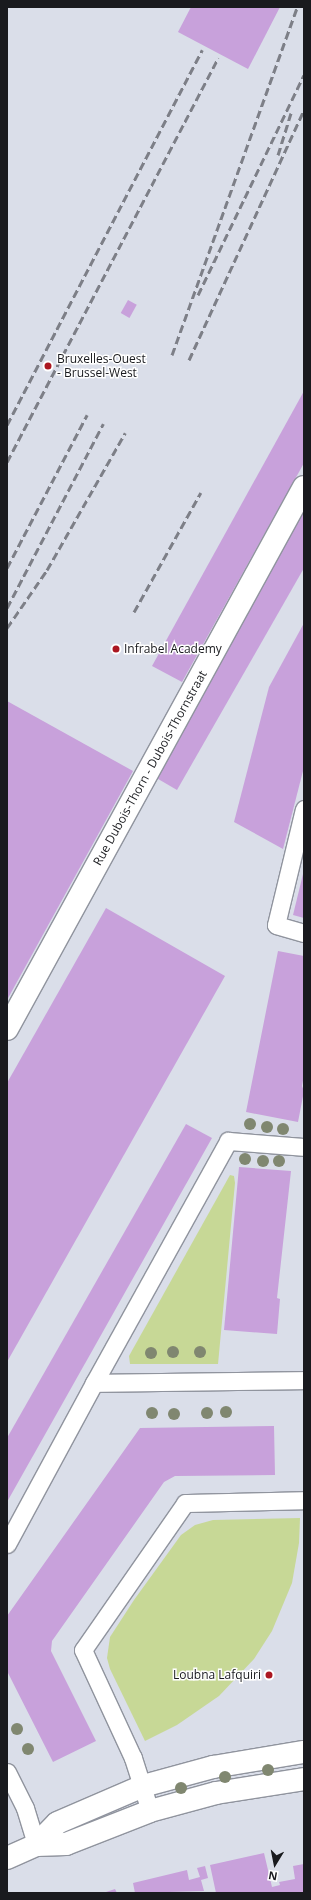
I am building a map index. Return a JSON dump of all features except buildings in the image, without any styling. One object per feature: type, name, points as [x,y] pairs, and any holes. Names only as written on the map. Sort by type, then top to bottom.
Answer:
[{"type":"street","name":"Rue Dubois-Thorn - Dubois-Thornstraat","points":[[7,1029],[304,487]]},
{"type":"street","points":[[7,1858],[36,1845],[57,1823],[142,1786],[213,1767],[304,1752]]},
{"type":"street","points":[[36,1845],[66,1844],[150,1811],[216,1793],[304,1779]]},
{"type":"lane","points":[[304,809],[276,925],[304,933]]},
{"type":"lane","points":[[7,1544],[94,1382],[228,1142],[304,1147]]},
{"type":"lane","points":[[94,1382],[304,1380]]},
{"type":"lane","points":[[150,1811],[142,1786],[83,1650],[184,1503],[304,1500]]},
{"type":"lane","points":[[7,1772],[25,1808],[36,1845]]},
{"type":"green space","points":[[230,1175],[234,1176],[235,1183],[218,1364],[130,1364],[129,1356]]},
{"type":"green space","points":[[300,1518],[299,1543],[292,1583],[272,1631],[254,1659],[219,1696],[177,1725],[145,1741],[110,1669],[107,1658],[110,1637],[134,1600],[181,1535],[195,1525],[213,1520]]},
{"type":"railway","points":[[172,355],[297,7]]},
{"type":"railway","points":[[7,425],[202,50]]},
{"type":"railway","points":[[7,462],[218,58]]},
{"type":"railway","points":[[198,295],[304,75]]},
{"type":"railway","points":[[189,360],[304,110]]},
{"type":"railway","points":[[278,155],[291,113]]},
{"type":"railway","points":[[7,568],[87,415]]},
{"type":"railway","points":[[7,608],[103,424]]},
{"type":"railway","points":[[7,628],[47,570],[125,433]]},
{"type":"railway","points":[[134,612],[201,492]]},
{"type":"place","name":"Bruxelles-Ouest - Brussel-West","points":[[48,366]]},
{"type":"place","name":"Infrabel Academy","points":[[116,649]]},
{"type":"place","name":"Loubna Lafquiri","points":[[269,1675]]}]
